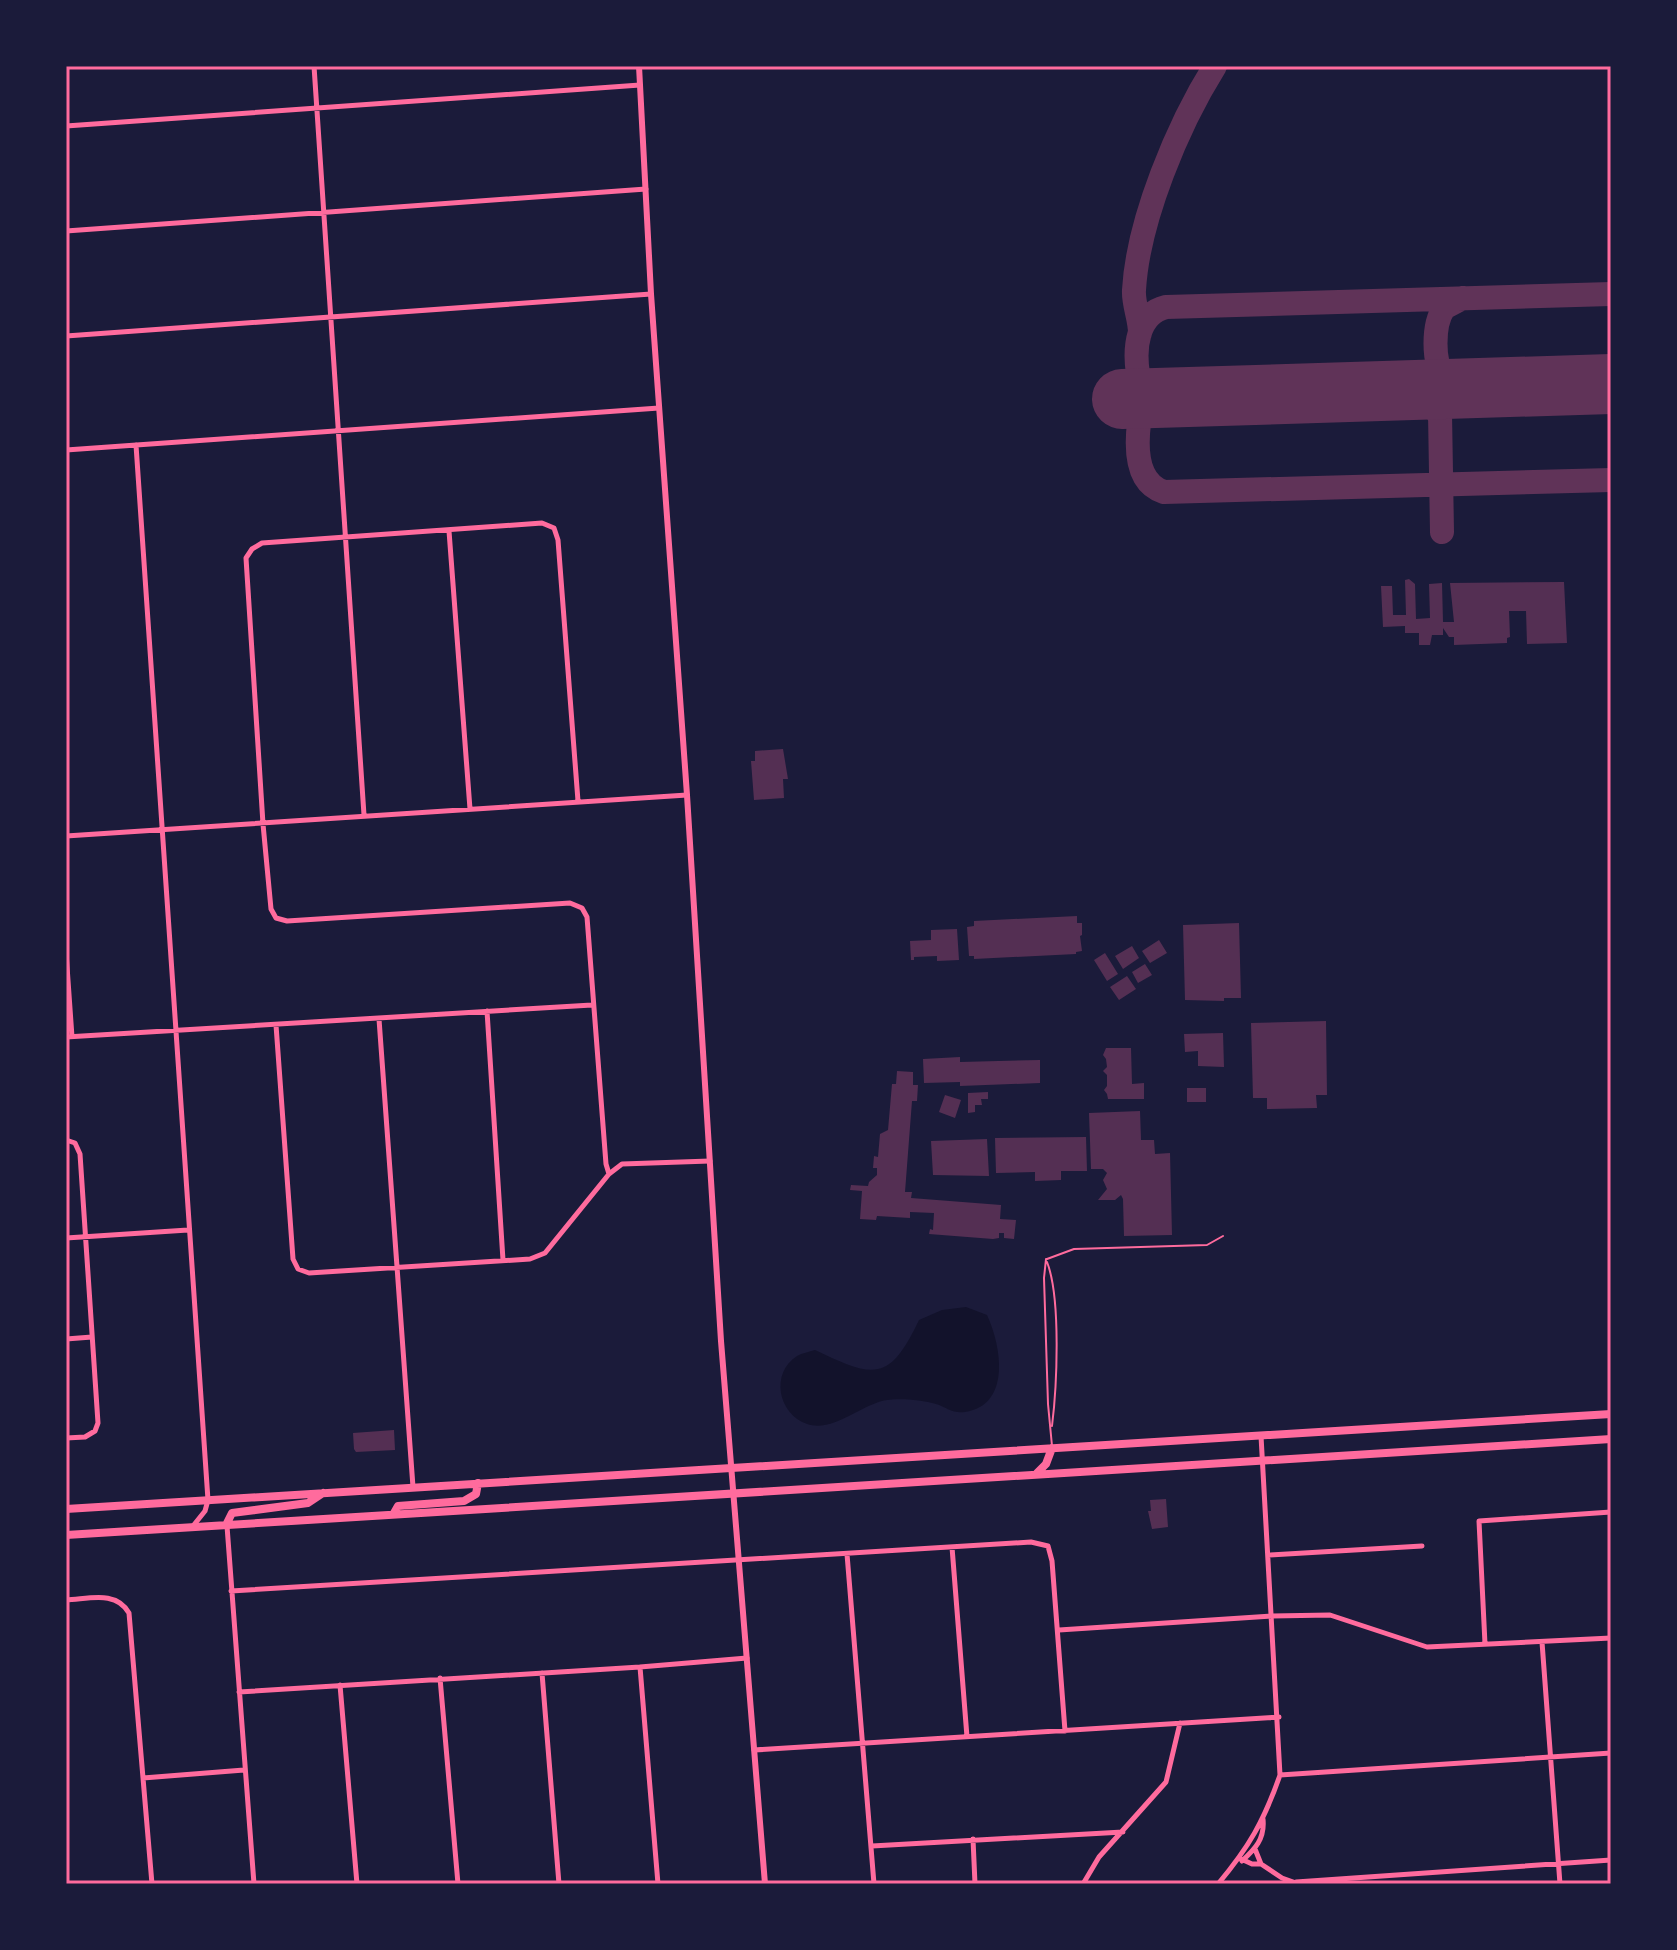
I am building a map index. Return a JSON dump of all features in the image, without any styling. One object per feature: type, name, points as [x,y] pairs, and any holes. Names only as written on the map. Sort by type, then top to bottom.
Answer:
[{"type":"highway","points":[[66,1509],[1611,1414]]},
{"type":"highway","points":[[66,1535],[1611,1439]]},
{"type":"highway","points":[[1036,1473],[1046,1464],[1052,1448]]},
{"type":"highway","points":[[394,1513],[398,1506],[464,1501],[476,1494],[478,1483]]},
{"type":"highway","points":[[226,1525],[232,1513],[308,1503],[324,1492]]},
{"type":"street","points":[[314,66],[364,815]]},
{"type":"street","points":[[639,66],[651,294],[730,1469],[765,1884]]},
{"type":"street","points":[[66,126],[640,85]]},
{"type":"street","points":[[66,231],[646,189]]},
{"type":"street","points":[[66,336],[651,294]]},
{"type":"street","points":[[66,450],[659,408]]},
{"type":"street","points":[[136,445],[208,1500],[205,1511],[192,1527]]},
{"type":"street","points":[[578,801],[558,540],[554,528],[542,523],[262,543],[252,549],[246,558],[263,824],[271,909],[276,918],[287,921],[570,903],[582,908],[587,917],[592,1005],[609,1174]]},
{"type":"street","points":[[449,531],[470,809]]},
{"type":"street","points":[[66,836],[687,795]]},
{"type":"street","points":[[66,952],[69,1037],[592,1005]]},
{"type":"street","points":[[487,1011],[503,1260]]},
{"type":"street","points":[[379,1019],[413,1487]]},
{"type":"street","points":[[276,1025],[293,1259],[298,1269],[309,1273],[530,1259],[545,1253],[609,1174],[622,1164],[710,1161]]},
{"type":"street","points":[[66,1140],[75,1143],[80,1154],[98,1423],[95,1431],[85,1437],[66,1438]]},
{"type":"street","points":[[66,1238],[188,1230]]},
{"type":"street","points":[[66,1339],[92,1337]]},
{"type":"street","points":[[1241,1859],[1263,1818],[1280,1775],[1261,1436]]},
{"type":"street","points":[[1485,1644],[1479,1521],[1611,1512]]},
{"type":"street","points":[[226,1525],[254,1884]]},
{"type":"street","points":[[231,1591],[1031,1542],[1048,1546],[1052,1561],[1065,1731]]},
{"type":"street","points":[[1268,1555],[1422,1546]]},
{"type":"street","points":[[952,1547],[967,1737]]},
{"type":"street","points":[[847,1554],[865,1743],[874,1884]]},
{"type":"street","points":[[66,1600],[112,1598],[123,1602],[129,1613],[152,1884]]},
{"type":"street","points":[[1059,1630],[1330,1615],[1427,1647],[1611,1638]]},
{"type":"street","points":[[1542,1642],[1560,1884]]},
{"type":"street","points":[[239,1692],[747,1658]]},
{"type":"street","points":[[640,1667],[658,1884]]},
{"type":"street","points":[[542,1673],[559,1884]]},
{"type":"street","points":[[440,1678],[458,1884]]},
{"type":"street","points":[[340,1685],[357,1884]]},
{"type":"street","points":[[754,1750],[1279,1717]]},
{"type":"street","points":[[1083,1884],[1099,1857],[1166,1782],[1180,1723]]},
{"type":"street","points":[[1280,1775],[1611,1753]]},
{"type":"street","points":[[143,1778],[244,1770]]},
{"type":"street","points":[[1218,1884],[1231,1868],[1255,1849],[1264,1830],[1263,1818]]},
{"type":"street","points":[[872,1846],[1123,1832]]},
{"type":"street","points":[[973,1839],[975,1884]]},
{"type":"street","points":[[1255,1849],[1261,1864]]},
{"type":"street","points":[[1241,1859],[1261,1864],[1296,1883],[1611,1860]]},
{"type":"lane","points":[[1046,1259],[1074,1249],[1207,1245],[1223,1236]]},
{"type":"lane","points":[[1046,1259],[1053,1277],[1056,1388],[1052,1448]]},
{"type":"lane","points":[[1046,1259],[1047,1391],[1052,1431]]},
{"type":"shaded area","points":[[966,1307],[987,1315],[999,1357],[996,1386],[990,1398],[980,1407],[961,1412],[925,1401],[887,1400],[827,1425],[817,1426],[797,1419],[789,1412],[781,1393],[781,1382],[788,1363],[799,1355],[815,1350],[852,1366],[878,1369],[888,1365],[898,1355],[919,1320],[942,1310]]},
{"type":"building","points":[[1409,579],[1415,584],[1416,619],[1430,618],[1429,584],[1442,583],[1443,622],[1454,622],[1450,583],[1564,582],[1567,643],[1527,644],[1526,611],[1509,611],[1510,637],[1507,643],[1454,645],[1454,637],[1449,637],[1443,628],[1443,635],[1432,635],[1430,645],[1419,645],[1419,633],[1405,633],[1405,626],[1383,627],[1381,586],[1392,586],[1393,615],[1406,615],[1405,580]]},
{"type":"building","points":[[783,749],[788,779],[783,779],[784,798],[754,800],[751,761],[755,761],[755,751]]},
{"type":"building","points":[[1077,916],[1077,923],[1082,923],[1082,951],[1076,954],[974,959],[974,956],[969,956],[967,927],[974,926],[974,921]]},
{"type":"building","points":[[1239,923],[1241,998],[1185,1000],[1183,925]]},
{"type":"building","points":[[957,929],[959,960],[937,961],[937,956],[914,957],[911,960],[910,941],[931,940],[931,930]]},
{"type":"building","points":[[1159,940],[1167,953],[1150,963],[1142,951]]},
{"type":"building","points":[[1132,946],[1139,958],[1123,969],[1115,956]]},
{"type":"building","points":[[1105,953],[1118,974],[1107,981],[1094,960]]},
{"type":"building","points":[[1145,964],[1152,975],[1138,983],[1132,972]]},
{"type":"building","points":[[1127,976],[1136,989],[1119,1000],[1110,987]]},
{"type":"building","points":[[1326,1021],[1327,1095],[1316,1095],[1317,1108],[1267,1109],[1267,1098],[1253,1098],[1251,1023]]},
{"type":"building","points":[[1223,1033],[1224,1067],[1198,1066],[1198,1051],[1185,1052],[1184,1034]]},
{"type":"building","points":[[1106,1048],[1131,1048],[1132,1084],[1144,1083],[1144,1099],[1108,1099],[1104,1090],[1107,1075],[1103,1071],[1107,1067],[1103,1055]]},
{"type":"building","points":[[960,1057],[960,1062],[1040,1060],[1040,1083],[960,1086],[960,1082],[924,1083],[923,1059]]},
{"type":"building","points":[[897,1071],[913,1072],[913,1085],[918,1085],[917,1101],[912,1101],[905,1192],[912,1192],[911,1198],[1001,1205],[1000,1219],[1016,1220],[1014,1239],[1004,1238],[1004,1233],[993,1239],[929,1234],[930,1229],[933,1230],[934,1213],[910,1212],[910,1218],[877,1216],[876,1220],[860,1219],[862,1191],[850,1190],[851,1185],[868,1186],[877,1175],[877,1168],[873,1168],[874,1156],[878,1157],[880,1134],[888,1130],[892,1084],[896,1084]]},
{"type":"building","points":[[1187,1088],[1206,1088],[1206,1102],[1187,1102]]},
{"type":"building","points":[[988,1092],[988,1099],[981,1099],[982,1105],[975,1105],[975,1112],[968,1113],[968,1093]]},
{"type":"building","points":[[945,1095],[961,1100],[955,1118],[939,1112]]},
{"type":"building","points":[[1140,1111],[1141,1140],[1154,1140],[1155,1154],[1170,1153],[1172,1235],[1124,1236],[1121,1195],[1115,1200],[1098,1200],[1107,1189],[1103,1180],[1107,1173],[1103,1169],[1091,1169],[1089,1113]]},
{"type":"building","points":[[1086,1137],[1087,1171],[1061,1171],[1061,1180],[1035,1181],[1035,1172],[996,1173],[995,1138]]},
{"type":"building","points":[[987,1139],[989,1176],[933,1175],[931,1141]]},
{"type":"building","points":[[394,1430],[395,1450],[356,1452],[354,1449],[353,1433]]},
{"type":"building","points":[[1166,1499],[1168,1527],[1152,1529],[1148,1511],[1151,1511],[1150,1500]]},
{"type":"taxiway","points":[[1140,333],[1134,290],[1143,234],[1174,144],[1215,66]]},
{"type":"taxiway","points":[[1611,294],[1166,307],[1156,311],[1143,324],[1137,343],[1138,374],[1144,398],[1138,453],[1148,481],[1164,492],[1611,480]]},
{"type":"taxiway","points":[[1462,388],[1445,378],[1438,363],[1436,343],[1444,308],[1463,298]]},
{"type":"taxiway","points":[[1442,532],[1440,413],[1448,397],[1462,388]]},
{"type":"taxiway","points":[[1415,390],[1433,402],[1440,418]]},
{"type":"runway","points":[[1122,399],[1611,384]]}]
